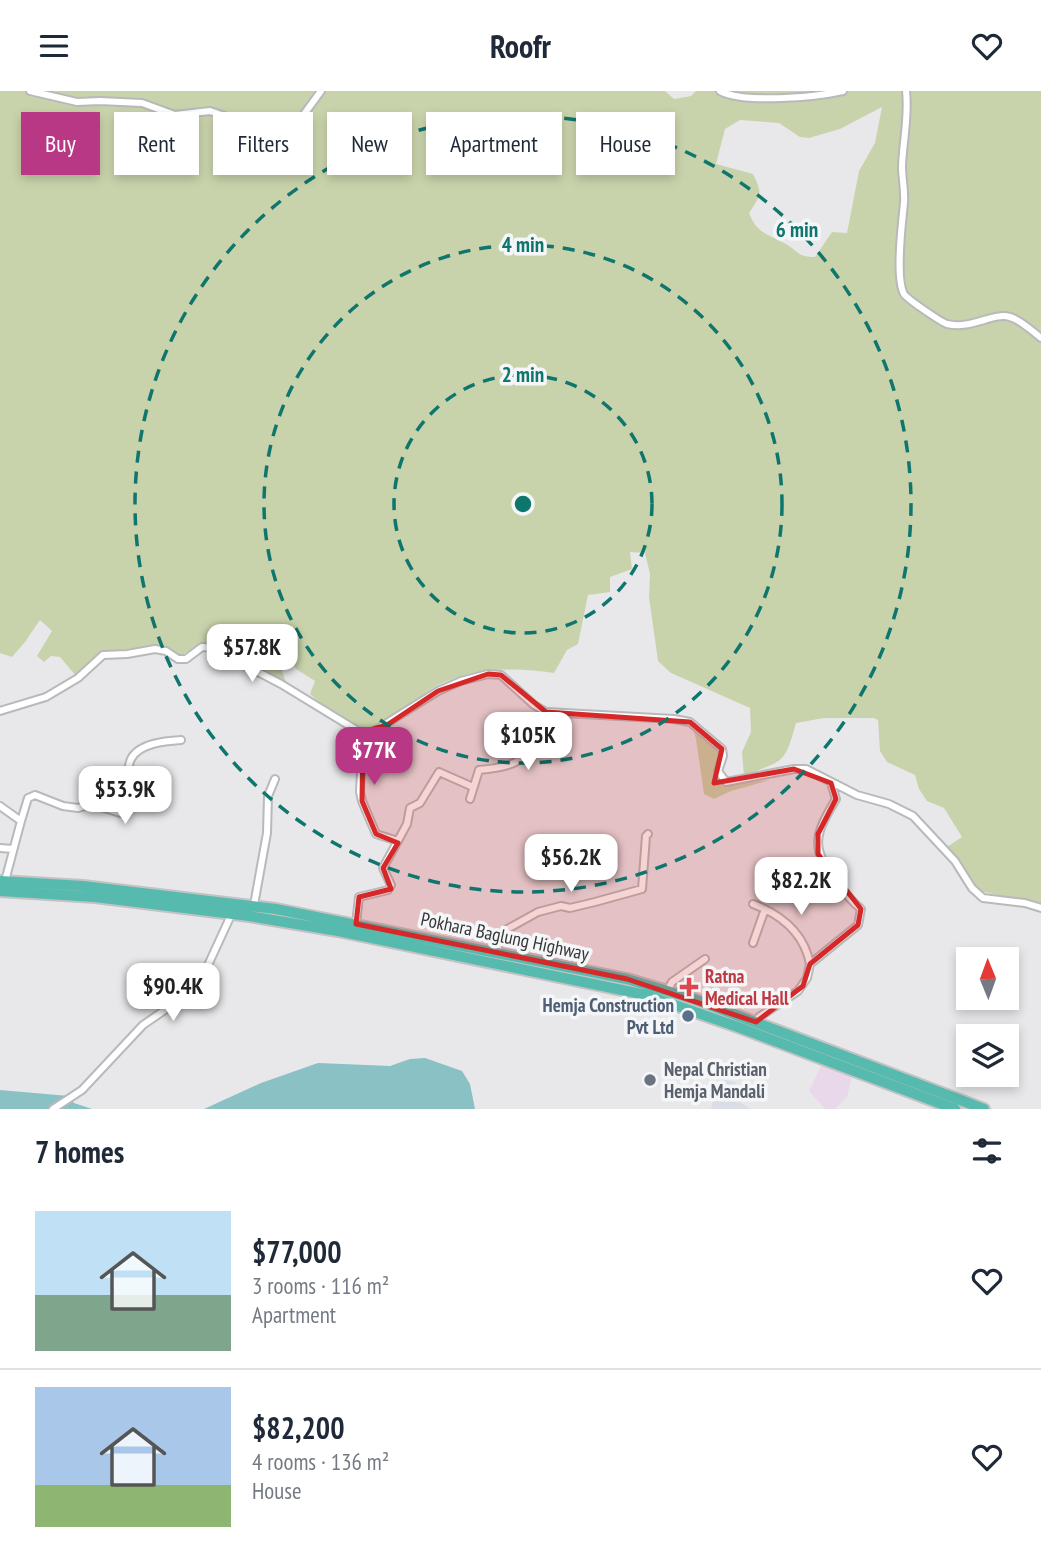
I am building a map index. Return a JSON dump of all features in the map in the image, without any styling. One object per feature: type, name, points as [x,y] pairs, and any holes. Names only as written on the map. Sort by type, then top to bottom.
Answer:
[{"type":"highway","name":"Pokhara Baglung Highway","points":[[2,885],[94,887],[254,905],[627,979],[756,1023],[984,1109]]},
{"type":"highway","name":"Pokhara Baglung Highway","points":[[2,885],[232,913],[377,939],[665,1000],[955,1109]]},
{"type":"street","points":[[30,91],[77,102],[142,103],[175,115],[210,111],[256,127],[292,122],[302,117],[309,111],[321,91]]},
{"type":"street","points":[[720,91],[727,95],[773,99],[816,97],[843,91]]},
{"type":"street","points":[[906,91],[902,167],[902,292],[909,301],[947,324],[976,324],[995,317],[1012,317],[1041,338]]},
{"type":"street","points":[[0,711],[46,697],[78,678],[103,655],[155,649],[166,651],[178,659],[186,659],[196,650],[210,646],[281,684],[344,725],[371,733],[438,691],[488,674],[501,675],[534,705],[546,712],[690,722],[722,749],[723,757],[718,771],[726,782],[806,769],[857,795],[889,804],[913,816],[956,861],[972,888],[983,898],[1041,908]]},
{"type":"street","points":[[470,799],[479,770],[515,765],[523,759],[546,712]]},
{"type":"street","points":[[363,732],[362,801],[376,834],[398,841]]},
{"type":"street","points":[[2,885],[28,799],[35,795],[63,806],[78,808],[92,804],[120,813],[130,760],[141,748],[181,740]]},
{"type":"street","points":[[356,924],[359,897],[388,890],[391,885],[383,868],[407,824],[410,808],[421,803],[439,772],[473,787]]},
{"type":"street","points":[[254,905],[267,833],[268,796],[275,779]]},
{"type":"street","points":[[810,964],[859,925],[861,909],[825,869],[818,854],[818,834],[836,799],[831,783]]},
{"type":"street","points":[[0,805],[20,821]]},
{"type":"street","points":[[498,952],[498,940],[502,932],[538,912],[561,906],[570,908],[642,889],[648,834]]},
{"type":"street","points":[[0,848],[13,849]]},
{"type":"street","points":[[753,904],[765,909],[798,933],[807,949],[810,964],[803,986],[759,1017],[756,1023]]},
{"type":"street","points":[[753,943],[765,909]]},
{"type":"street","points":[[53,1109],[82,1090],[143,1025],[188,994],[203,976],[232,913]]},
{"type":"street","points":[[667,991],[672,982],[705,959]]},
{"type":"highlighted area","points":[[488,674],[501,675],[546,712],[690,722],[722,749],[714,783],[794,769],[831,783],[836,799],[818,834],[818,854],[861,909],[858,925],[810,964],[803,986],[756,1022],[627,979],[356,924],[359,897],[391,889],[383,868],[398,843],[376,834],[362,801],[363,732],[387,725],[438,691]]},
{"type":"shaded area","points":[[822,1064],[852,1076],[847,1097],[835,1109],[825,1109],[809,1091]]},
{"type":"shaded area","points":[[718,1078],[743,1087],[737,1100],[750,1109],[711,1109]]},
{"type":"green space","points":[[0,91],[318,91],[317,99],[326,91],[665,91],[674,99],[691,96],[696,91],[1041,91],[1041,905],[980,891],[947,847],[962,837],[944,808],[927,801],[919,789],[915,775],[887,762],[880,751],[878,720],[874,718],[824,718],[796,723],[781,759],[744,776],[742,752],[751,732],[750,708],[671,673],[658,661],[649,597],[650,574],[645,553],[630,552],[632,569],[610,577],[610,592],[588,595],[578,644],[567,650],[554,673],[510,669],[452,679],[430,690],[393,718],[374,727],[364,728],[350,724],[321,704],[310,694],[315,681],[296,669],[288,655],[278,660],[286,682],[211,643],[200,644],[180,656],[163,647],[147,646],[100,653],[76,676],[60,657],[51,656],[44,662],[37,656],[52,631],[40,620],[12,657],[0,653]],"holes":[[[882,107],[875,143],[859,171],[847,233],[832,232],[815,257],[809,257],[756,226],[749,213],[759,194],[753,174],[716,164],[725,129],[740,120],[779,123],[800,137],[809,138],[840,129]]]},
{"type":"green space","points":[[693,728],[717,750],[717,768],[730,784],[770,780],[731,791],[714,799],[704,794]]},
{"type":"water","points":[[425,1058],[462,1071],[470,1084],[475,1109],[204,1109],[261,1083],[318,1063],[390,1066],[410,1059]]},
{"type":"water","points":[[0,1090],[69,1096],[74,1103],[92,1109],[0,1109]]},
{"type":"place","name":"Ratna Medical Hall","points":[[689,987]]},
{"type":"place","name":"Hemja Construction Pvt Ltd","points":[[688,1016]]},
{"type":"place","name":"Nepal Christian Hemja Mandali","points":[[650,1080]]}]
